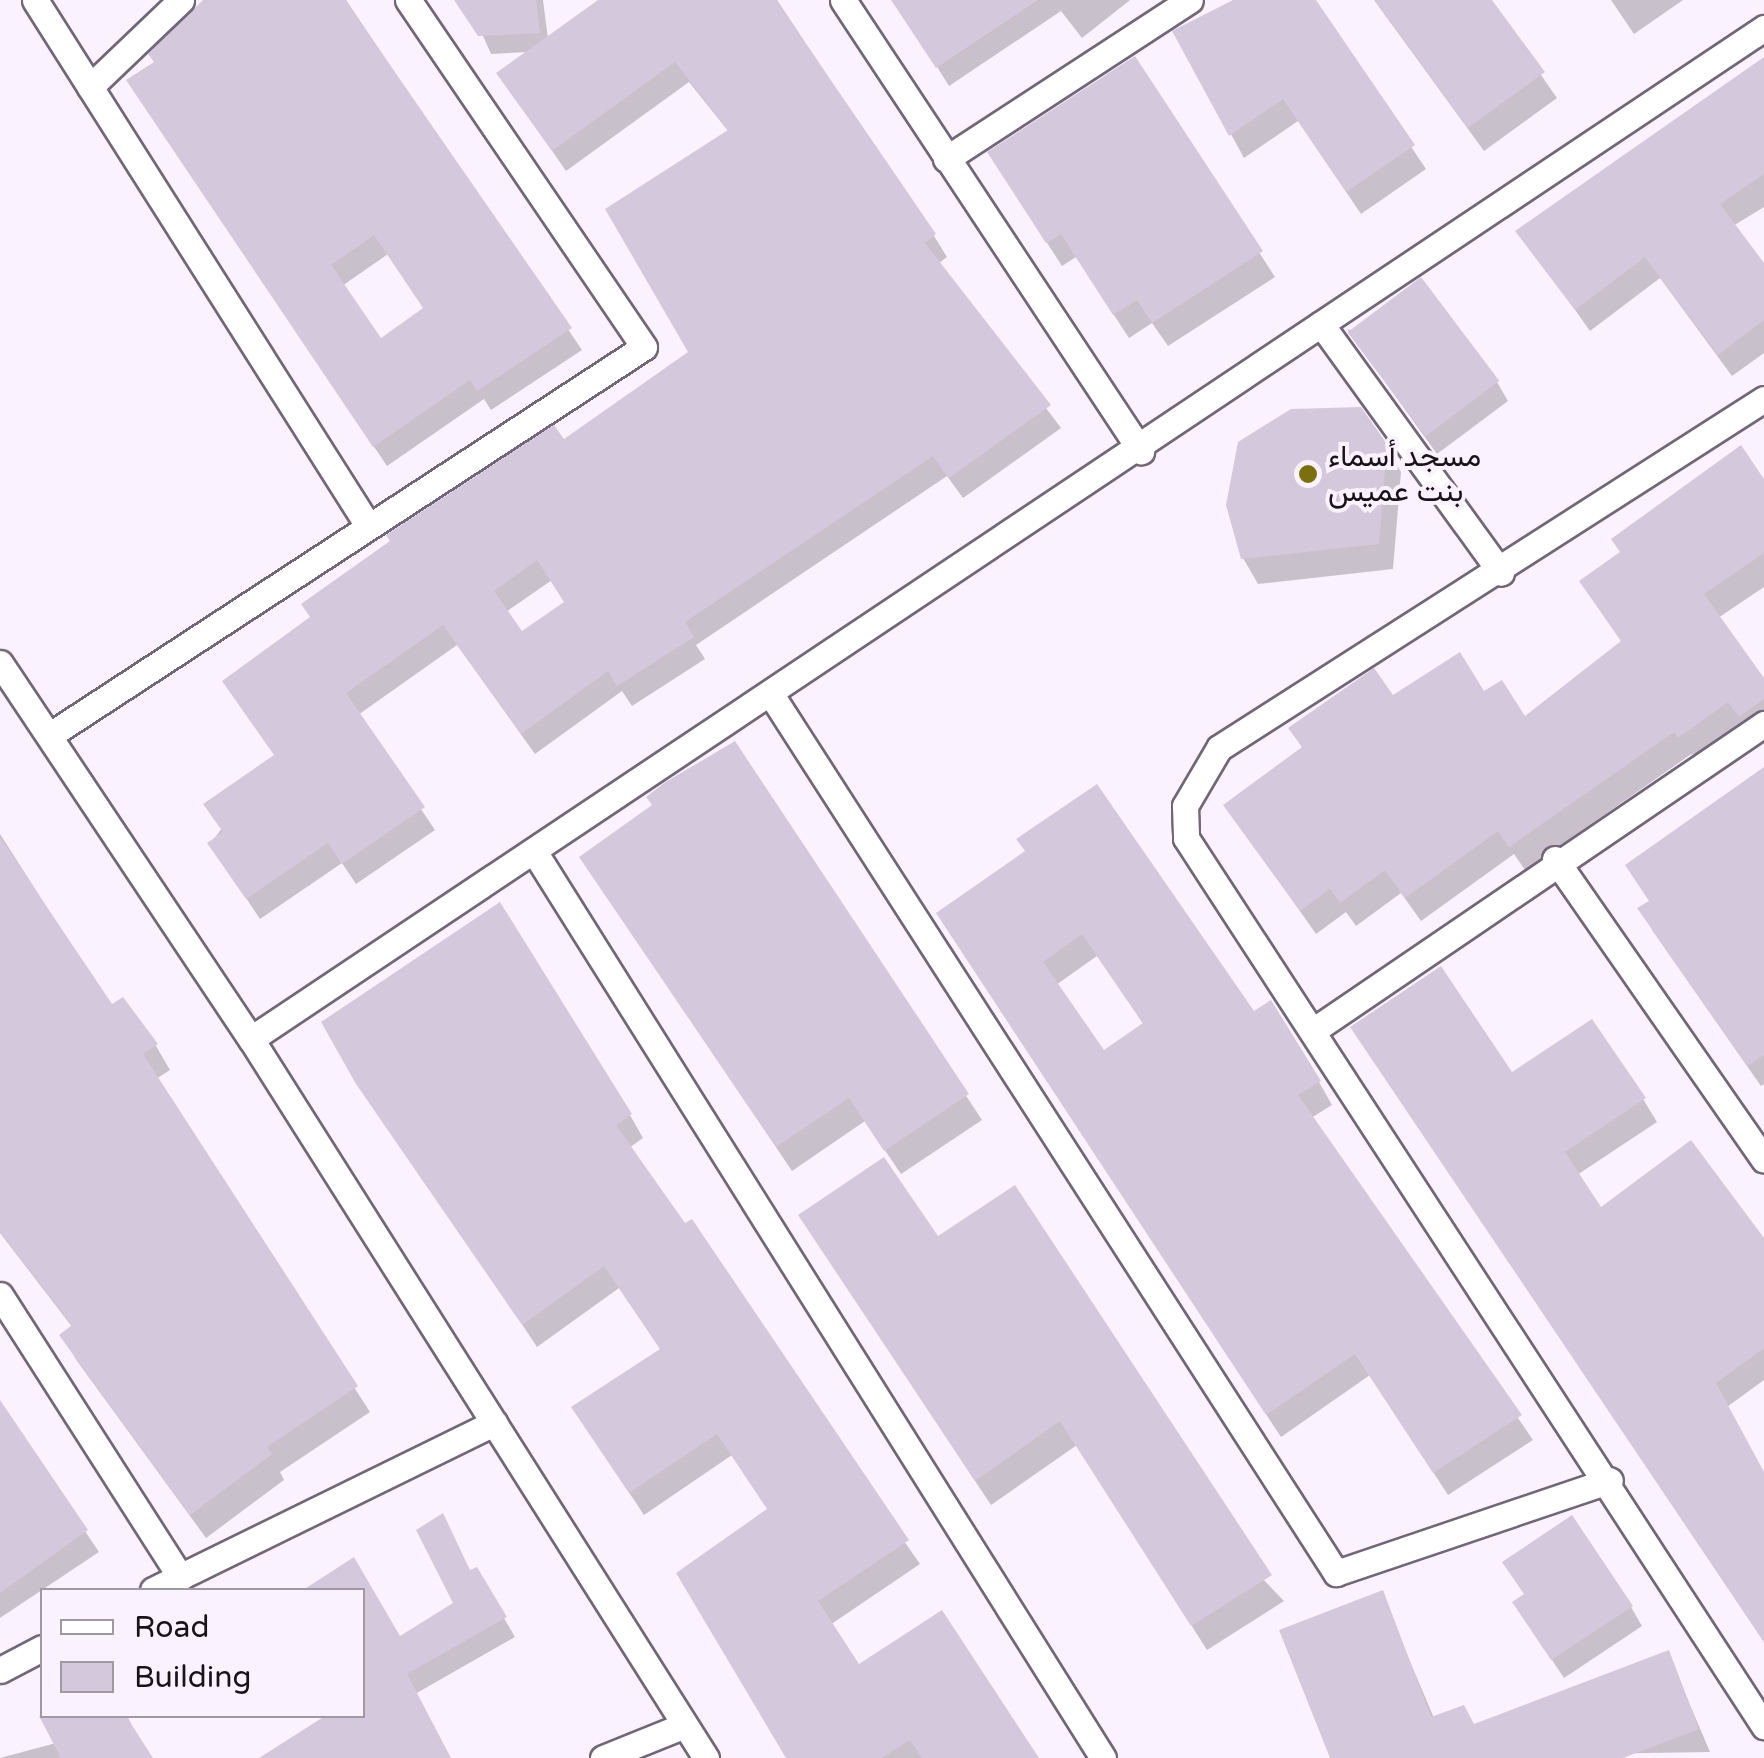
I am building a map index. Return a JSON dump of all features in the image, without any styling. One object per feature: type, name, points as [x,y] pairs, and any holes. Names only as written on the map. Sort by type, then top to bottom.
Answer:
[{"type":"street","points":[[35,0],[366,524]]},
{"type":"street","points":[[90,86],[181,0]]},
{"type":"street","points":[[50,735],[366,524],[644,347],[408,0]]},
{"type":"street","points":[[843,0],[1141,451]]},
{"type":"street","points":[[946,160],[1190,0]]},
{"type":"street","points":[[251,1039],[537,856],[1764,28]]},
{"type":"street","points":[[1321,324],[1501,574]]},
{"type":"street","points":[[1764,400],[1501,574],[1220,748],[1199,770],[1186,838],[1317,1028],[1764,1726]]},
{"type":"street","points":[[0,663],[251,1039],[706,1758]]},
{"type":"street","points":[[772,696],[1336,1573],[1610,1480]]},
{"type":"street","points":[[1317,1028],[1554,859],[1764,724]]},
{"type":"street","points":[[537,856],[1103,1758]]},
{"type":"street","points":[[1554,859],[1757,1132],[1764,1160]]},
{"type":"street","points":[[0,1296],[180,1577]]},
{"type":"street","points":[[157,1588],[494,1422]]},
{"type":"street","points":[[0,1670],[40,1649]]},
{"type":"street","points":[[603,1758],[685,1725]]},
{"type":"building","points":[[203,0],[345,0],[572,328],[477,391],[470,380],[373,447],[126,80],[154,62],[148,54]],"holes":[[[374,235],[423,308],[381,338],[331,265]]]},
{"type":"building","points":[[454,0],[536,0],[540,33],[478,36]]},
{"type":"building","points":[[598,0],[776,0],[936,234],[925,243],[1051,405],[949,478],[933,456],[685,622],[694,637],[617,686],[608,671],[521,734],[443,625],[346,693],[425,807],[342,864],[328,843],[246,899],[207,843],[223,832],[203,804],[274,755],[222,681],[310,617],[301,604],[390,541],[386,535],[554,425],[564,439],[688,352],[605,209],[728,130],[675,62],[552,151],[496,73]],"holes":[[[537,560],[564,602],[522,631],[494,591]]]},
{"type":"building","points":[[891,0],[1038,0],[936,68]]},
{"type":"building","points":[[1233,0],[1316,0],[1415,145],[1346,192],[1283,99],[1229,136],[1172,31]]},
{"type":"building","points":[[1375,0],[1492,0],[1545,72],[1468,128]]},
{"type":"building","points":[[1135,56],[1263,251],[1152,323],[1137,300],[1113,315],[1061,234],[1046,243],[987,152]]},
{"type":"building","points":[[1764,57],[1764,174],[1720,204],[1764,263],[1764,320],[1718,355],[1645,257],[1575,310],[1515,231]]},
{"type":"building","points":[[1421,277],[1499,381],[1426,436],[1348,332]]},
{"type":"building","name":"مسجد أسماء بنت عميس","points":[[1361,407],[1387,444],[1379,544],[1241,559],[1226,505],[1238,442],[1291,409]]},
{"type":"building","points":[[1741,445],[1764,479],[1764,553],[1704,594],[1764,678],[1764,699],[1739,717],[1728,702],[1678,738],[1674,732],[1509,847],[1498,831],[1405,898],[1385,870],[1340,903],[1330,889],[1300,911],[1223,805],[1302,747],[1288,728],[1374,668],[1393,695],[1460,652],[1484,691],[1502,680],[1525,716],[1621,641],[1579,581],[1620,552],[1611,539]]},
{"type":"building","points":[[735,741],[969,1094],[884,1151],[849,1098],[776,1147],[579,857],[652,805],[646,797],[664,783]]},
{"type":"building","points":[[1764,767],[1764,1055],[1747,1066],[1637,908],[1649,901],[1625,865]]},
{"type":"building","points":[[1097,784],[1254,1011],[1271,1000],[1321,1081],[1298,1095],[1522,1415],[1433,1473],[1355,1354],[1266,1415],[936,913],[1025,851],[1016,839]],"holes":[[[1082,934],[1143,1023],[1104,1050],[1043,962]]]},
{"type":"building","points":[[0,837],[112,1004],[123,997],[158,1044],[143,1054],[358,1386],[267,1447],[272,1454],[190,1515],[59,1335],[72,1325],[0,1232]]},
{"type":"building","points":[[500,902],[632,1114],[616,1125],[685,1223],[692,1219],[909,1540],[818,1601],[859,1664],[942,1610],[1039,1758],[922,1758],[910,1740],[881,1758],[786,1758],[676,1573],[767,1509],[717,1434],[629,1493],[571,1407],[660,1349],[604,1266],[522,1325],[356,1084],[321,1022]]},
{"type":"building","points":[[1441,966],[1512,1072],[1592,1019],[1646,1098],[1565,1152],[1601,1207],[1691,1140],[1764,1238],[1764,1348],[1716,1383],[1764,1472],[1764,1642],[1350,1027]]},
{"type":"building","points":[[884,1157],[938,1236],[1015,1185],[1272,1575],[1191,1626],[1060,1421],[975,1481],[798,1215]]},
{"type":"building","points":[[0,1400],[88,1530],[0,1593]]},
{"type":"building","points":[[443,1513],[470,1570],[477,1567],[507,1617],[407,1674],[451,1758],[259,1758],[322,1718],[365,1718],[365,1588],[306,1588],[354,1557],[400,1636],[453,1603],[416,1530]]},
{"type":"building","points":[[1572,1515],[1633,1606],[1551,1660],[1512,1602],[1524,1594],[1502,1562]]},
{"type":"building","points":[[1383,1590],[1431,1717],[1464,1705],[1474,1724],[1669,1650],[1699,1729],[1623,1758],[1330,1758],[1279,1630]]},
{"type":"building","points":[[40,1718],[127,1718],[153,1758],[61,1758]]},
{"type":"place","name":"مسجد أسماء بنت عميس","points":[[1308,474]]}]
